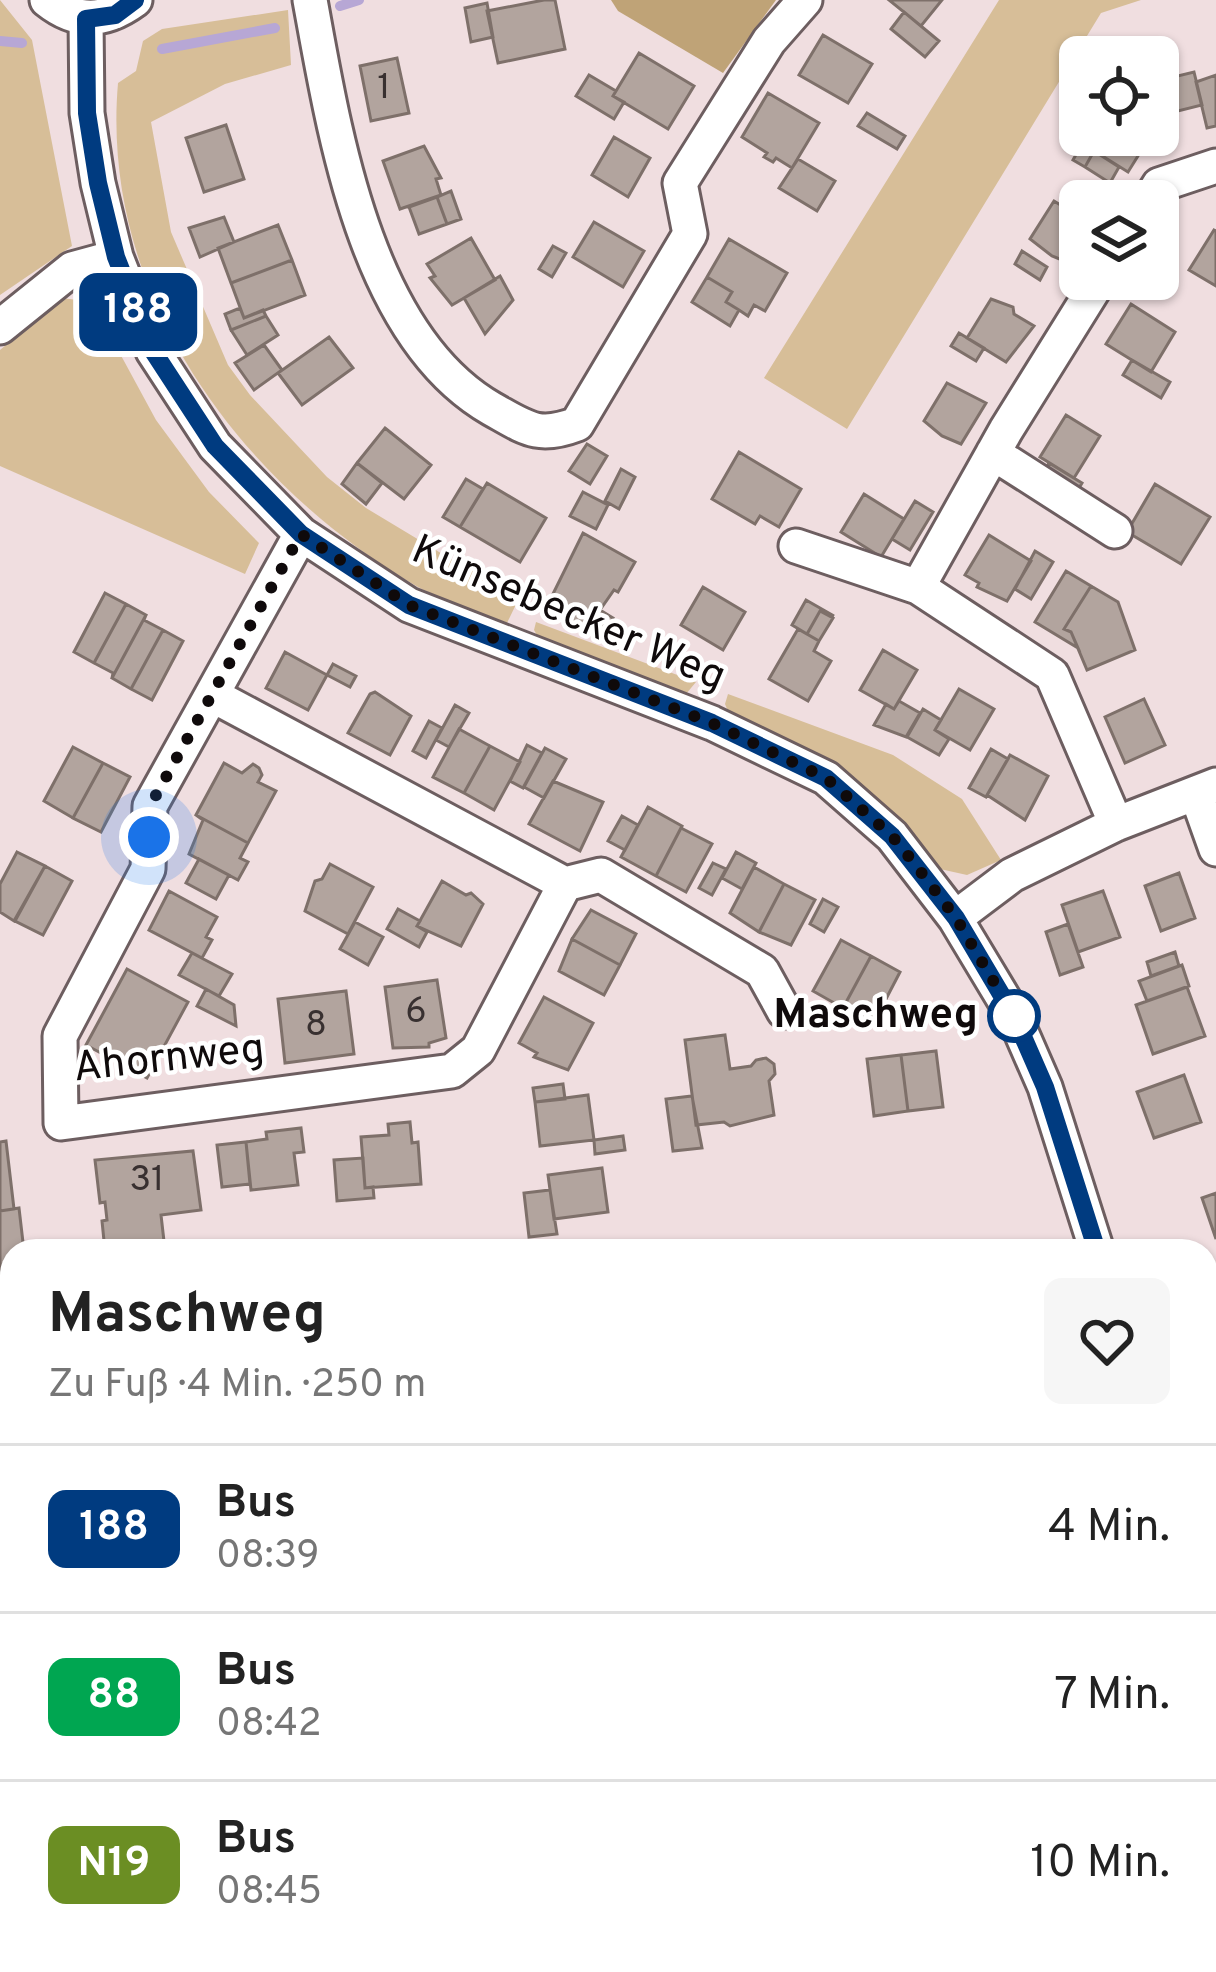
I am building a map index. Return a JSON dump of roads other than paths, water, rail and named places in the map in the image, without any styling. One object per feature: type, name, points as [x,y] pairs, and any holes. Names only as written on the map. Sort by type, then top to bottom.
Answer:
[{"type":"street","points":[[47,0],[63,13],[86,19],[115,15],[135,0]]},
{"type":"street","points":[[310,0],[350,190],[388,286],[428,351],[453,380],[476,400],[530,430],[552,434],[577,424],[690,234],[680,183],[755,61],[805,0]]},
{"type":"street","name":"Künsebecker Weg","points":[[86,19],[87,113],[116,257],[153,351],[215,446],[301,534],[409,605],[712,723],[826,778],[892,836],[956,918],[1014,1016],[1037,1069],[1093,1239]]},
{"type":"street","points":[[1174,180],[1216,166]]},
{"type":"street","points":[[0,327],[72,269],[116,257]]},
{"type":"street","points":[[918,587],[1087,300]]},
{"type":"street","points":[[993,453],[1115,531]]},
{"type":"street","name":"Ahornweg","points":[[301,534],[150,806],[148,869],[60,1036],[61,1123],[452,1071],[478,1050],[565,884]]},
{"type":"street","points":[[796,546],[918,587],[1052,675],[1116,824]]},
{"type":"street","points":[[212,695],[565,884],[601,875],[762,971],[784,1011]]},
{"type":"street","points":[[956,918],[1012,875],[1116,824],[1206,789],[1216,849]]},
{"type":"waterway","points":[[340,6],[359,0]]},
{"type":"waterway","points":[[162,49],[275,28]]},
{"type":"waterway","points":[[0,41],[22,43]]},
{"type":"place","name":"Maschweg","points":[[1014,1016]]}]
